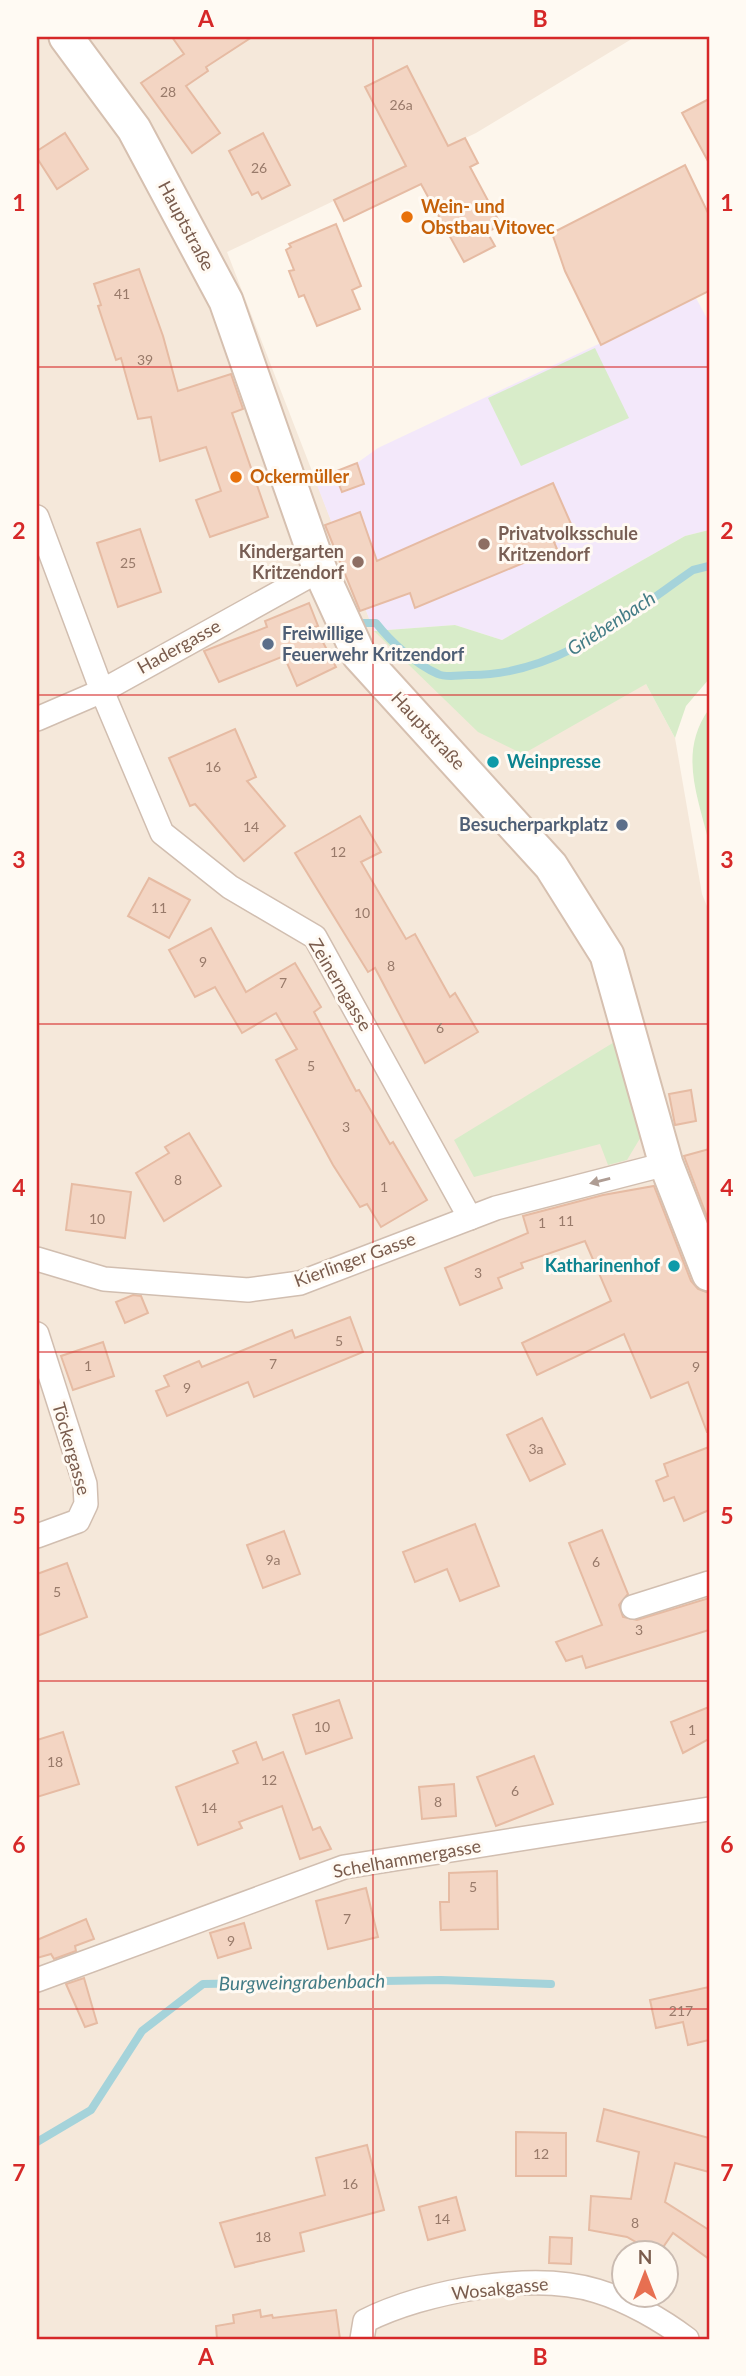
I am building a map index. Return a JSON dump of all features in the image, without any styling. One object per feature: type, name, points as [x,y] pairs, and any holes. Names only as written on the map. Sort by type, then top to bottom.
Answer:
[{"type":"main road","name":"Hauptstraße","points":[[66,37],[134,129],[226,301],[320,570],[359,655],[551,866],[607,955],[666,1164],[708,1264]]},
{"type":"street","name":"Zeinerngasse","points":[[37,517],[102,691],[162,833],[229,887],[315,937],[470,1218]]},
{"type":"street","name":"Hadergasse","points":[[37,719],[102,691],[320,570]]},
{"type":"street","name":"Kierlinger Gasse","points":[[37,1259],[104,1279],[248,1290],[300,1283],[496,1208],[666,1164]]},
{"type":"street","name":"Töckergasse","points":[[37,1334],[85,1484],[86,1504],[79,1521],[37,1536]]},
{"type":"street","points":[[633,1607],[709,1583]]},
{"type":"street","name":"Schelhammergasse","points":[[37,1980],[344,1867],[709,1809]]},
{"type":"street","name":"Wosakgasse","points":[[362,2339],[365,2321],[390,2308],[456,2292],[556,2283],[598,2291],[637,2309],[687,2339]]},
{"type":"shaded area","points":[[37,37],[635,37],[476,133],[227,252],[374,631],[646,684],[675,738],[702,894],[709,911],[709,2339],[37,2339]]},
{"type":"shaded area","points":[[696,298],[709,322],[709,530],[685,536],[502,640],[455,625],[374,631],[315,480],[357,463],[378,448]]},
{"type":"green space","points":[[595,348],[629,418],[521,466],[488,398]]},
{"type":"green space","points":[[709,530],[709,679],[686,706],[675,738],[646,684],[523,754],[478,732],[374,631],[455,625],[502,640],[685,536]]},
{"type":"green space","points":[[709,709],[709,843],[696,792],[692,758],[694,742]]},
{"type":"green space","points":[[616,1041],[642,1135],[627,1160],[608,1165],[600,1144],[474,1177],[454,1140]]},
{"type":"building","points":[[172,37],[252,37],[206,67],[208,71],[186,86],[220,133],[192,153],[141,83],[184,54]]},
{"type":"building","points":[[407,66],[448,146],[465,138],[478,163],[470,167],[501,225],[487,232],[495,246],[464,262],[421,184],[344,221],[334,200],[406,166],[365,87]]},
{"type":"building","points":[[709,99],[709,163],[682,113]]},
{"type":"building","points":[[65,133],[88,169],[57,189],[37,158],[37,151]]},
{"type":"building","points":[[263,133],[290,185],[262,199],[258,192],[252,195],[229,151]]},
{"type":"building","points":[[685,165],[709,215],[709,291],[601,345],[565,271],[552,233]]},
{"type":"building","points":[[336,224],[361,286],[352,290],[360,309],[317,326],[304,295],[299,297],[289,271],[294,270],[286,250],[291,247],[289,244]]},
{"type":"building","points":[[139,269],[163,336],[178,391],[231,374],[243,409],[232,413],[268,517],[210,537],[196,500],[221,491],[206,447],[160,461],[151,417],[138,419],[121,358],[116,360],[98,306],[101,305],[94,284]]},
{"type":"building","points":[[357,463],[364,484],[342,492],[334,472]]},
{"type":"building","name":"Privatvolksschule Kritzendorf","points":[[553,483],[575,533],[554,542],[557,549],[415,608],[410,593],[360,611],[325,525],[360,512],[377,561]]},
{"type":"building","points":[[140,529],[161,592],[118,607],[97,543]]},
{"type":"building","name":"Freiwillige Feuerwehr Kritzendorf","points":[[309,603],[318,626],[315,627],[336,667],[297,686],[284,656],[219,682],[204,651],[267,627],[265,621]]},
{"type":"building","points":[[235,729],[256,777],[247,781],[285,826],[244,861],[195,804],[190,806],[169,758]]},
{"type":"building","points":[[360,816],[381,852],[361,862],[406,939],[415,934],[450,997],[455,993],[478,1032],[425,1063],[375,968],[368,972],[295,853]]},
{"type":"building","points":[[149,878],[190,900],[169,938],[128,916]]},
{"type":"building","points":[[211,928],[246,992],[295,963],[321,1007],[314,1012],[356,1091],[359,1090],[390,1144],[393,1142],[427,1200],[381,1227],[367,1204],[360,1207],[333,1165],[276,1060],[297,1049],[276,1013],[242,1033],[215,987],[195,997],[169,950]]},
{"type":"building","points":[[691,1090],[696,1121],[675,1125],[669,1094]]},
{"type":"building","points":[[189,1133],[221,1186],[164,1221],[136,1173],[169,1153],[165,1147]]},
{"type":"building","points":[[709,1149],[709,1222],[684,1156]]},
{"type":"building","points":[[72,1184],[131,1192],[125,1238],[66,1230]]},
{"type":"building","points":[[654,1186],[691,1281],[698,1289],[709,1293],[709,1432],[688,1382],[651,1398],[624,1334],[537,1375],[522,1343],[611,1301],[585,1241],[521,1263],[523,1268],[498,1278],[502,1288],[460,1305],[445,1268],[528,1233],[523,1216],[603,1195]]},
{"type":"building","points":[[133,1295],[141,1296],[148,1313],[125,1323],[116,1302]]},
{"type":"building","points":[[350,1317],[363,1352],[254,1397],[248,1382],[167,1416],[156,1391],[169,1386],[164,1376],[199,1361],[202,1367],[292,1330],[295,1338]]},
{"type":"building","points":[[103,1342],[114,1376],[73,1390],[61,1356]]},
{"type":"building","points":[[542,1418],[565,1464],[530,1481],[507,1435]]},
{"type":"building","points":[[709,1447],[709,1510],[684,1521],[674,1497],[664,1501],[656,1481],[668,1476],[664,1464]]},
{"type":"building","points":[[475,1524],[499,1586],[460,1601],[447,1569],[415,1582],[403,1552]]},
{"type":"building","points":[[602,1530],[628,1594],[619,1605],[623,1617],[637,1620],[709,1598],[709,1630],[586,1668],[582,1656],[566,1661],[556,1642],[602,1625],[569,1543]]},
{"type":"building","points":[[284,1531],[300,1574],[263,1588],[247,1545]]},
{"type":"building","points":[[67,1563],[87,1617],[37,1636],[37,1574]]},
{"type":"building","points":[[339,1700],[352,1738],[306,1754],[293,1715]]},
{"type":"building","points":[[709,1707],[709,1739],[683,1753],[671,1722]]},
{"type":"building","points":[[63,1732],[79,1784],[37,1797],[37,1740]]},
{"type":"building","points":[[256,1742],[263,1760],[283,1752],[313,1830],[320,1827],[331,1849],[300,1859],[282,1806],[239,1822],[242,1828],[198,1845],[176,1787],[238,1763],[233,1751]]},
{"type":"building","points":[[534,1756],[553,1804],[496,1826],[477,1777]]},
{"type":"building","points":[[454,1784],[456,1816],[422,1819],[419,1787]]},
{"type":"building","points":[[497,1871],[498,1929],[441,1930],[440,1902],[449,1902],[449,1873]]},
{"type":"building","points":[[366,1888],[378,1937],[328,1949],[316,1901]]},
{"type":"building","points":[[86,1919],[94,1939],[75,1946],[76,1951],[54,1959],[51,1954],[37,1958],[37,1940]]},
{"type":"building","points":[[244,1923],[251,1948],[218,1958],[210,1933]]},
{"type":"building","points":[[84,1978],[97,2023],[85,2027],[66,1984]]},
{"type":"building","points":[[709,1987],[709,2040],[688,2045],[683,2022],[656,2028],[650,2000]]},
{"type":"building","points":[[604,2109],[709,2138],[709,2172],[675,2163],[665,2202],[709,2230],[709,2259],[673,2233],[668,2240],[632,2240],[589,2230],[591,2196],[631,2199],[639,2152],[597,2141]]},
{"type":"building","points":[[516,2132],[566,2133],[566,2176],[516,2176]]},
{"type":"building","points":[[367,2145],[384,2210],[300,2233],[304,2251],[235,2267],[220,2223],[325,2195],[316,2158]]},
{"type":"building","points":[[456,2197],[465,2230],[428,2240],[419,2207]]},
{"type":"building","points":[[550,2237],[572,2238],[571,2264],[549,2263]]},
{"type":"building","points":[[260,2310],[261,2317],[272,2315],[273,2318],[336,2310],[340,2339],[217,2339],[216,2326],[234,2323],[233,2315]]},
{"type":"waterway","name":"Griebenbach","points":[[361,623],[376,623],[412,658],[441,675],[501,673],[531,666],[588,641],[693,570],[709,566]]},
{"type":"waterway","name":"Burgweingrabenbach","points":[[37,2142],[91,2110],[142,2031],[203,1984],[441,1980],[551,1984]]},
{"type":"place","name":"Wein- und Obstbau Vitovec","points":[[407,217]]},
{"type":"place","name":"Ockermüller","points":[[236,477]]},
{"type":"place","name":"Privatvolksschule Kritzendorf","points":[[484,544]]},
{"type":"place","name":"Kindergarten Kritzendorf","points":[[358,562]]},
{"type":"place","name":"Freiwillige Feuerwehr Kritzendorf","points":[[268,644]]},
{"type":"place","name":"Weinpresse","points":[[493,762]]},
{"type":"place","name":"Besucherparkplatz","points":[[622,825]]},
{"type":"place","name":"Katharinenhof","points":[[674,1266]]}]
